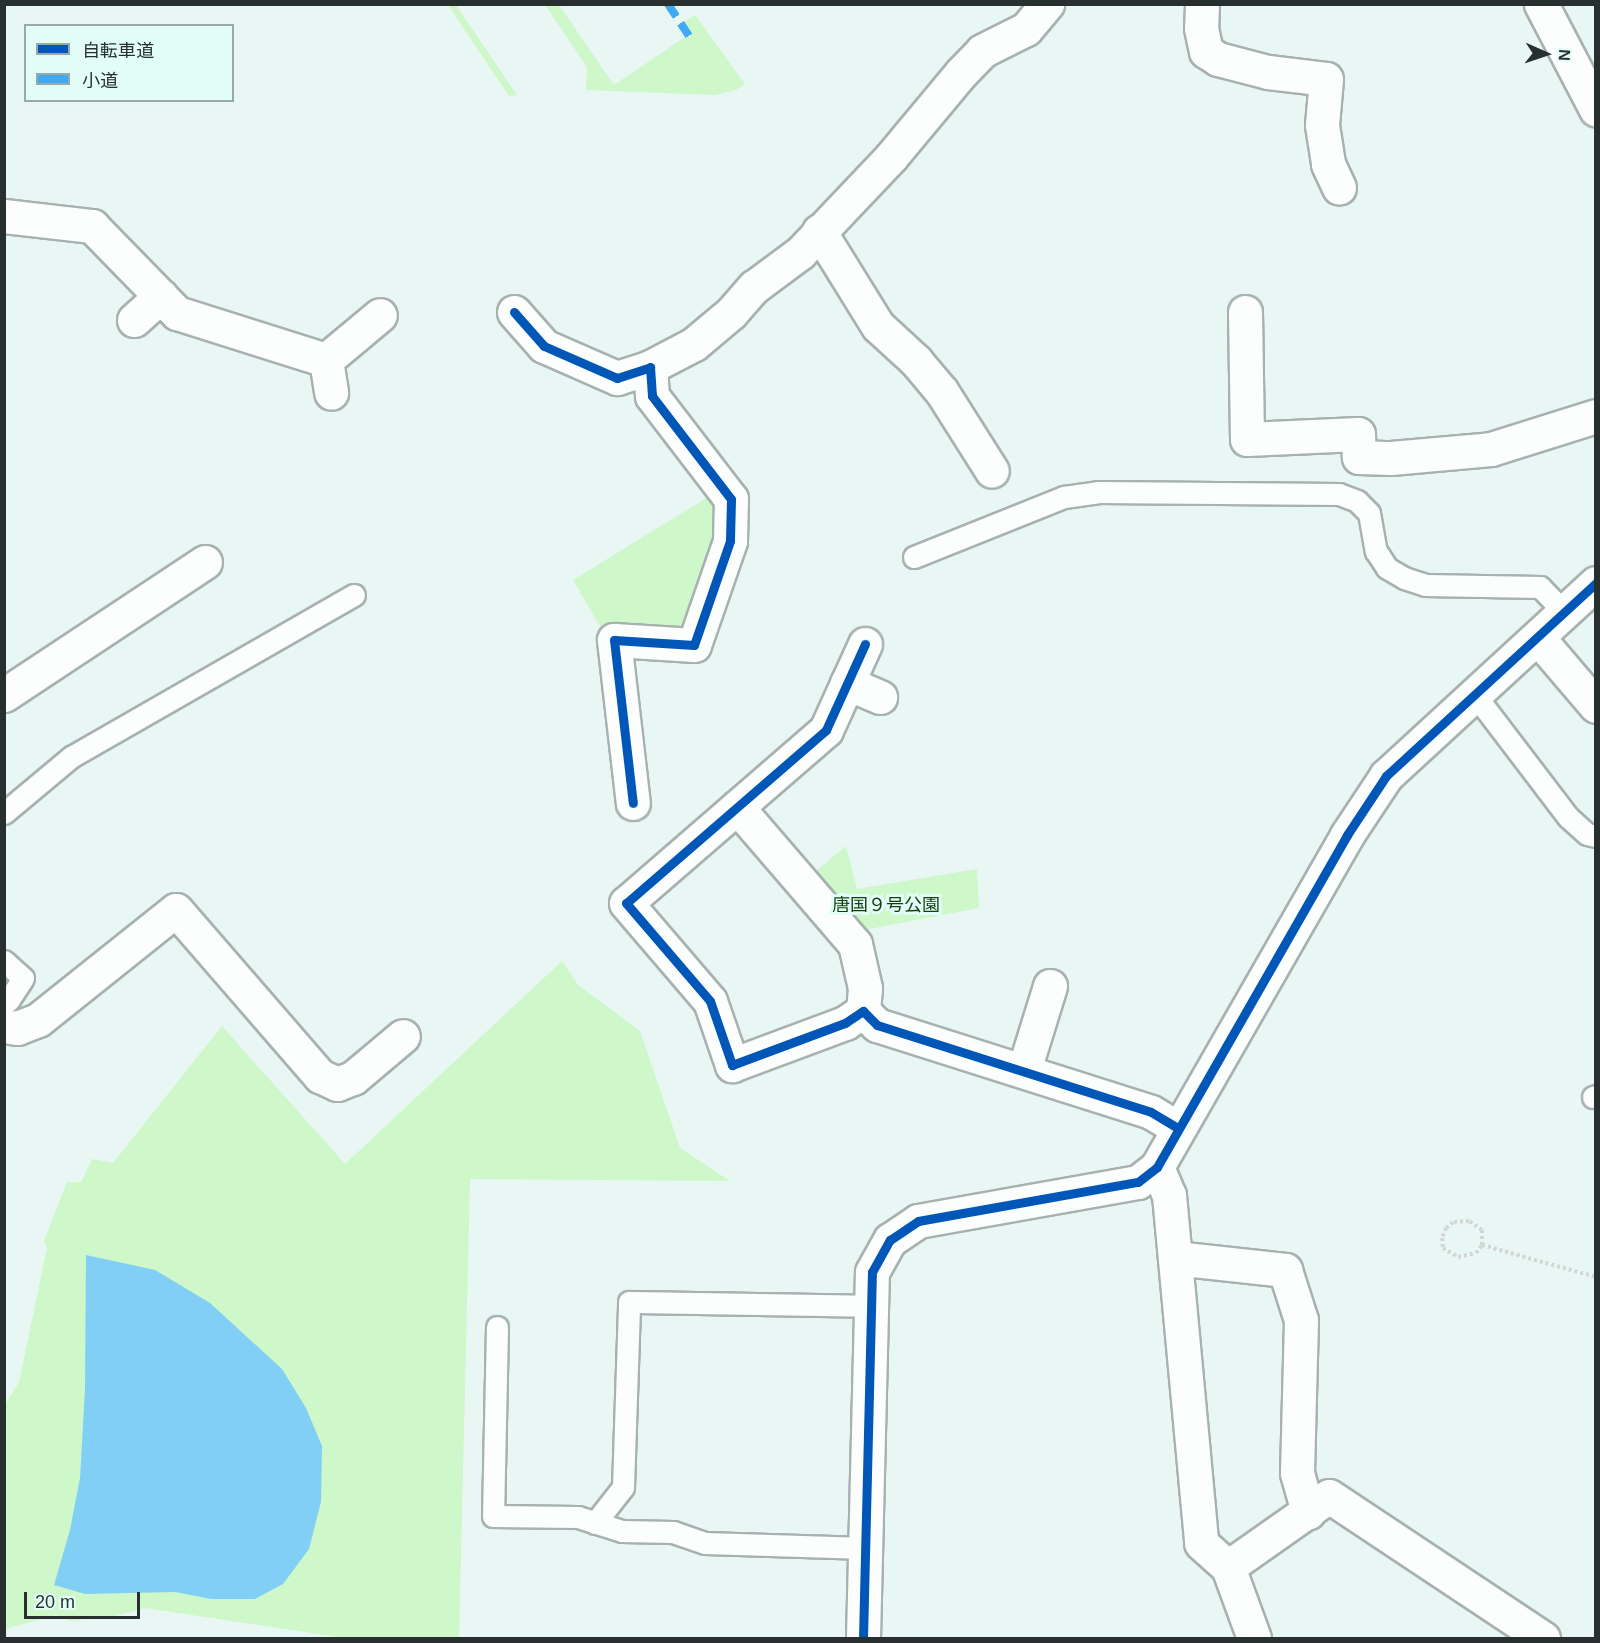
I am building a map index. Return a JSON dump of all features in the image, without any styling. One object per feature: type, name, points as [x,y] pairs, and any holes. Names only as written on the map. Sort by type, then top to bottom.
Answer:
[{"type":"street","points":[[514,312],[544,346],[617,378],[650,367],[694,344],[731,313],[754,287],[800,253],[891,157],[982,51],[1026,29],[1047,4]]},
{"type":"street","points":[[1202,4],[1201,28],[1206,51],[1218,59],[1268,72],[1326,79],[1322,125],[1328,164],[1339,188]]},
{"type":"street","points":[[1541,4],[1596,110]]},
{"type":"street","points":[[4,216],[92,226],[177,313],[326,360]]},
{"type":"street","points":[[819,231],[878,326],[916,362],[942,392],[992,471]]},
{"type":"street","points":[[134,321],[160,296]]},
{"type":"street","points":[[1245,312],[1247,438],[1358,434],[1359,456],[1392,458],[1491,449],[1596,416]]},
{"type":"street","points":[[326,360],[380,315]]},
{"type":"street","points":[[326,360],[331,393]]},
{"type":"street","points":[[633,803],[614,640],[694,645],[730,541],[731,499],[652,396],[650,367]]},
{"type":"street","points":[[4,695],[205,562]]},
{"type":"street","points":[[863,1638],[872,1272],[890,1240],[918,1221],[1138,1182],[1157,1167],[1307,910],[1347,835],[1386,776],[1596,583]]},
{"type":"street","points":[[1538,638],[1596,706]]},
{"type":"street","points":[[863,1011],[845,1023],[732,1065],[710,1001],[626,903],[826,730],[865,645]]},
{"type":"street","points":[[847,683],[880,696]]},
{"type":"street","points":[[737,807],[855,944],[865,988],[863,1011],[877,1025],[1151,1112],[1178,1128]]},
{"type":"street","points":[[6,1011],[17,1028],[38,1020],[176,910],[320,1076],[337,1084],[353,1078],[403,1036]]},
{"type":"street","points":[[1024,1070],[1050,986]]},
{"type":"street","points":[[1157,1167],[1169,1195],[1201,1542],[1227,1567],[1254,1638]]},
{"type":"street","points":[[1175,1258],[1285,1270],[1301,1320],[1297,1473],[1308,1512]]},
{"type":"street","points":[[1227,1567],[1329,1496],[1542,1638]]},
{"type":"lane","points":[[914,557],[1064,497],[1098,492],[1339,494],[1357,501],[1370,513],[1376,551],[1387,568],[1404,578],[1425,585],[1540,588],[1564,612]]},
{"type":"lane","points":[[4,813],[71,757],[354,595]]},
{"type":"lane","points":[[1475,696],[1568,817],[1587,834],[1596,837]]},
{"type":"lane","points":[[4,961],[23,978],[6,1011]]},
{"type":"lane","points":[[596,1523],[623,1487],[629,1302],[872,1306]]},
{"type":"lane","points":[[497,1327],[492,1516],[578,1517],[622,1531],[673,1532],[705,1543],[866,1548]]},
{"type":"path","points":[[1469,1221],[1482,1230],[1482,1245],[1476,1253],[1458,1257],[1443,1248],[1442,1238],[1446,1228],[1453,1222],[1469,1221]]},
{"type":"path","points":[[1482,1245],[1596,1277]]},
{"type":"green space","points":[[448,5],[456,5],[517,95],[509,96]]},
{"type":"green space","points":[[545,5],[559,5],[614,85],[691,33],[684,22],[695,15],[745,84],[736,90],[715,95],[586,90],[587,67]]},
{"type":"green space","points":[[708,497],[716,508],[718,532],[686,630],[603,631],[573,580]]},
{"type":"green space","name":"唐国９号公園","points":[[846,846],[857,889],[977,869],[979,908],[864,930],[816,871]]},
{"type":"green space","points":[[562,961],[578,985],[640,1031],[680,1148],[730,1181],[470,1179],[459,1638],[344,1638],[146,1608],[115,1616],[71,1621],[56,1615],[5,1629],[5,1405],[19,1382],[47,1249],[44,1241],[67,1182],[81,1182],[92,1159],[113,1163],[222,1026],[345,1164]]},
{"type":"water","points":[[86,1255],[155,1270],[210,1303],[282,1369],[306,1408],[322,1446],[321,1502],[309,1549],[283,1584],[255,1599],[211,1599],[175,1592],[85,1594],[54,1585],[70,1530],[80,1478],[85,1389]]},
{"type":"marked path","points":[[668,4],[693,42]]},
{"type":"cycle path","points":[[514,312],[544,346],[617,378],[650,367],[652,396],[731,499],[730,541],[694,645],[614,640],[633,803]]},
{"type":"cycle path","points":[[863,1638],[872,1272],[890,1240],[918,1221],[1138,1182],[1157,1167],[1347,835],[1386,776],[1596,583]]},
{"type":"cycle path","points":[[865,644],[826,730],[626,903],[710,1001],[732,1065],[845,1023],[863,1011],[877,1025],[1151,1112],[1178,1128]]}]
